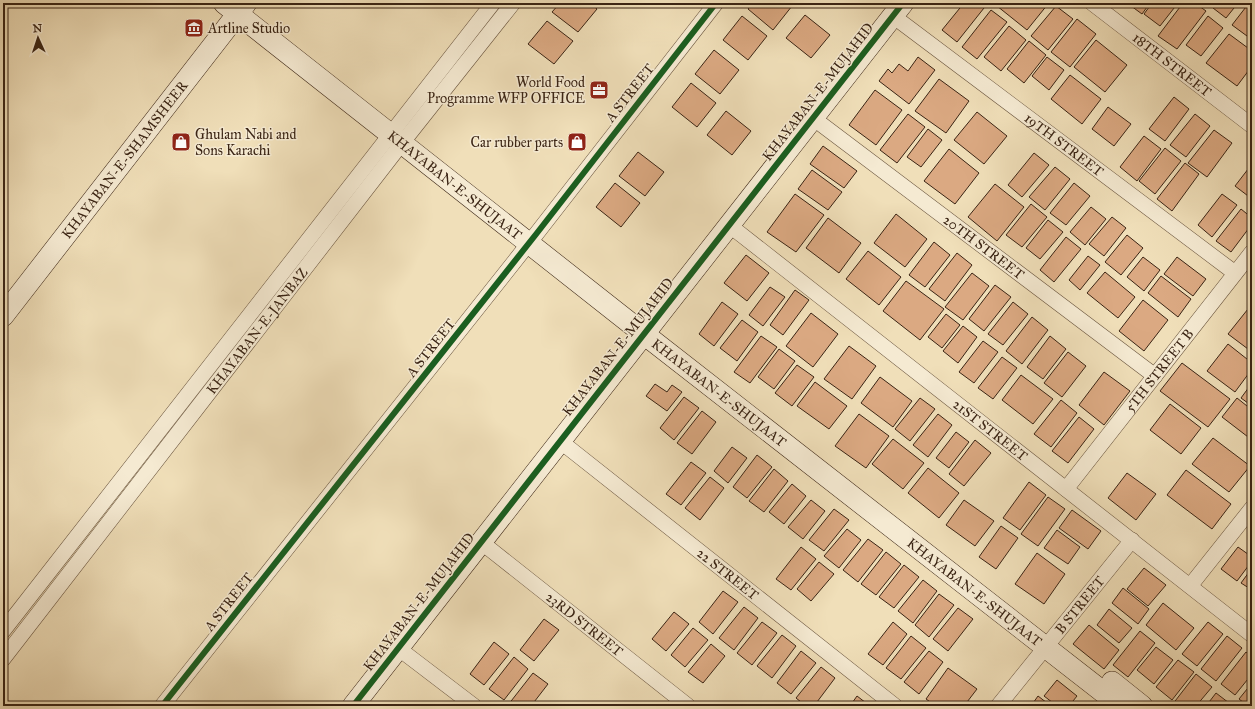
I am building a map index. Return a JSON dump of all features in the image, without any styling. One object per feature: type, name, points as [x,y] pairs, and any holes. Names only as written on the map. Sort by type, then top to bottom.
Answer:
[{"type":"main road","name":"KHAYABAN-E-SHUJAAT","points":[[240,5],[648,329],[1050,642],[1142,706]]},
{"type":"main road","name":"KHAYABAN-E-SHAMSHEER","points":[[3,316],[240,5]]},
{"type":"main road","name":"KHAYABAN-E-MUJAHID","points":[[353,706],[898,9]]},
{"type":"main road","name":"KHAYABAN-E-SHUJAAT","points":[[1050,642],[1121,706]]},
{"type":"street","name":"KHAYABAN-E-JANBAZ","points":[[3,659],[400,133],[493,3]]},
{"type":"street","name":"KHAYABAN-E-JANBAZ","points":[[3,631],[400,133],[513,3]]},
{"type":"street","name":"A STREET","points":[[162,706],[533,238],[716,3]]},
{"type":"street","name":"18TH STREET","points":[[1092,3],[1252,126]]},
{"type":"street","name":"19TH STREET","points":[[898,9],[1235,273]]},
{"type":"street","name":"20TH STREET","points":[[813,118],[1155,376]]},
{"type":"street","name":"21ST STREET","points":[[729,225],[1252,635]]},
{"type":"street","name":"5TH STREET B","points":[[1066,489],[1252,252]]},
{"type":"street","name":"22 STREET","points":[[560,441],[895,706]]},
{"type":"street","points":[[1190,586],[1252,508]]},
{"type":"street","name":"B STREET","points":[[998,706],[1132,540]]},
{"type":"street","name":"23RD STREET","points":[[481,542],[688,706]]},
{"type":"street","points":[[398,648],[474,706]]},
{"type":"building","points":[[560,3],[590,3],[597,9],[578,32],[552,12]]},
{"type":"building","points":[[753,3],[788,3],[792,6],[773,30],[748,9]]},
{"type":"building","points":[[964,3],[977,3],[984,8],[957,42],[942,30]]},
{"type":"building","points":[[1000,3],[1048,4],[1027,30],[997,6]]},
{"type":"building","points":[[1127,3],[1150,3],[1142,14]]},
{"type":"building","points":[[1152,3],[1178,3],[1160,26],[1144,14]]},
{"type":"building","points":[[1183,3],[1195,3],[1206,11],[1177,49],[1158,36]]},
{"type":"building","points":[[1217,3],[1238,3],[1226,18],[1213,8]]},
{"type":"building","points":[[1249,3],[1252,3],[1252,29],[1247,36],[1232,25]]},
{"type":"building","points":[[1056,6],[1073,19],[1048,50],[1031,36]]},
{"type":"building","points":[[991,10],[1007,22],[977,59],[962,47]]},
{"type":"building","points":[[805,15],[830,35],[811,58],[786,38]]},
{"type":"building","points":[[742,16],[767,36],[748,60],[723,40]]},
{"type":"building","points":[[1208,16],[1223,28],[1201,56],[1186,45]]},
{"type":"building","points":[[1077,19],[1096,34],[1070,67],[1051,52]]},
{"type":"building","points":[[547,21],[573,41],[554,64],[528,44]]},
{"type":"building","points":[[1009,26],[1026,40],[1001,71],[984,57]]},
{"type":"building","points":[[1229,34],[1252,51],[1252,66],[1237,86],[1206,63]]},
{"type":"building","points":[[1096,40],[1127,65],[1105,92],[1074,67]]},
{"type":"building","points":[[1029,41],[1046,55],[1024,83],[1007,69]]},
{"type":"building","points":[[714,50],[739,70],[720,94],[695,74]]},
{"type":"building","points":[[918,57],[935,70],[909,104],[879,81],[888,69],[892,73],[899,64],[908,71]]},
{"type":"building","points":[[1047,57],[1064,70],[1049,90],[1032,76]]},
{"type":"building","points":[[1070,75],[1101,99],[1082,124],[1051,99]]},
{"type":"building","points":[[939,79],[969,101],[946,133],[915,111]]},
{"type":"building","points":[[691,83],[716,103],[697,127],[672,107]]},
{"type":"building","points":[[875,90],[902,110],[876,145],[849,125]]},
{"type":"building","points":[[1174,97],[1189,109],[1165,141],[1149,129]]},
{"type":"building","points":[[1108,107],[1131,124],[1114,146],[1092,129]]},
{"type":"building","points":[[726,111],[751,131],[732,155],[707,135]]},
{"type":"building","points":[[977,112],[1007,136],[984,164],[954,140]]},
{"type":"building","points":[[908,114],[925,127],[897,163],[880,150]]},
{"type":"building","points":[[1195,114],[1210,126],[1186,157],[1170,145]]},
{"type":"building","points":[[928,129],[942,140],[921,167],[907,157]]},
{"type":"building","points":[[1214,130],[1232,143],[1207,177],[1188,163]]},
{"type":"building","points":[[1144,136],[1161,149],[1137,181],[1120,167]]},
{"type":"building","points":[[823,146],[857,171],[844,188],[810,164]]},
{"type":"building","points":[[1165,148],[1181,161],[1155,194],[1139,181]]},
{"type":"building","points":[[949,149],[979,173],[955,204],[924,181]]},
{"type":"building","points":[[638,152],[664,172],[645,196],[619,176]]},
{"type":"building","points":[[1034,153],[1049,165],[1022,197],[1008,185]]},
{"type":"building","points":[[1185,163],[1199,174],[1172,211],[1157,199]]},
{"type":"building","points":[[1252,164],[1252,199],[1235,186]]},
{"type":"building","points":[[1055,167],[1070,179],[1045,210],[1029,197]]},
{"type":"building","points":[[812,170],[842,192],[828,210],[798,189]]},
{"type":"building","points":[[615,183],[640,203],[621,227],[596,207]]},
{"type":"building","points":[[1074,183],[1090,196],[1066,225],[1050,213]]},
{"type":"building","points":[[995,184],[1024,207],[997,241],[968,217]]},
{"type":"building","points":[[795,194],[824,215],[796,252],[767,232]]},
{"type":"building","points":[[1222,194],[1237,205],[1212,237],[1198,225]]},
{"type":"building","points":[[1031,204],[1047,217],[1022,247],[1006,235]]},
{"type":"building","points":[[1091,207],[1106,219],[1085,245],[1070,232]]},
{"type":"building","points":[[1241,209],[1252,218],[1252,224],[1231,252],[1216,241]]},
{"type":"building","points":[[896,214],[927,239],[905,267],[874,243]]},
{"type":"building","points":[[1112,217],[1126,228],[1104,256],[1089,244]]},
{"type":"building","points":[[828,218],[861,243],[839,273],[806,248]]},
{"type":"building","points":[[1048,220],[1063,232],[1040,259],[1026,248]]},
{"type":"building","points":[[1127,235],[1143,248],[1121,275],[1105,262]]},
{"type":"building","points":[[1066,237],[1081,249],[1054,282],[1040,270]]},
{"type":"building","points":[[934,242],[950,255],[925,287],[909,275]]},
{"type":"building","points":[[868,251],[901,277],[879,305],[846,279]]},
{"type":"building","points":[[957,253],[972,265],[945,301],[929,289]]},
{"type":"building","points":[[746,255],[769,273],[747,301],[724,283]]},
{"type":"building","points":[[1088,256],[1100,265],[1080,290],[1069,280]]},
{"type":"building","points":[[1143,257],[1160,270],[1144,291],[1127,277]]},
{"type":"building","points":[[1177,257],[1206,279],[1193,296],[1164,274]]},
{"type":"building","points":[[1105,272],[1135,297],[1118,318],[1087,293]]},
{"type":"building","points":[[972,273],[989,286],[963,320],[945,307]]},
{"type":"building","points":[[1161,276],[1191,299],[1178,317],[1148,293]]},
{"type":"building","points":[[906,281],[944,309],[920,340],[883,311]]},
{"type":"building","points":[[995,285],[1011,297],[984,331],[969,319]]},
{"type":"building","points":[[770,287],[785,297],[763,326],[749,315]]},
{"type":"building","points":[[795,290],[809,300],[783,335],[770,325]]},
{"type":"building","points":[[1143,300],[1168,320],[1144,351],[1119,331]]},
{"type":"building","points":[[722,302],[738,314],[714,346],[699,334]]},
{"type":"building","points":[[1013,302],[1028,314],[1003,345],[988,334]]},
{"type":"building","points":[[1248,309],[1252,312],[1252,352],[1228,334]]},
{"type":"building","points":[[811,313],[838,334],[813,367],[786,346]]},
{"type":"building","points":[[946,314],[960,325],[942,348],[928,337]]},
{"type":"building","points":[[1032,317],[1048,330],[1022,364],[1006,351]]},
{"type":"building","points":[[742,320],[758,332],[737,361],[720,348]]},
{"type":"building","points":[[963,326],[977,337],[958,363],[943,351]]},
{"type":"building","points":[[761,336],[777,347],[750,383],[734,372]]},
{"type":"building","points":[[1050,336],[1066,349],[1043,379],[1027,367]]},
{"type":"building","points":[[983,341],[998,352],[974,383],[959,372]]},
{"type":"building","points":[[1228,344],[1252,363],[1252,369],[1235,392],[1207,371]]},
{"type":"building","points":[[849,346],[876,366],[852,399],[824,379]]},
{"type":"building","points":[[779,349],[795,361],[774,389],[758,377]]},
{"type":"building","points":[[1068,352],[1086,366],[1062,397],[1044,383]]},
{"type":"building","points":[[1002,357],[1017,368],[993,399],[978,388]]},
{"type":"building","points":[[1182,363],[1230,399],[1208,427],[1160,391]]},
{"type":"building","points":[[797,365],[814,377],[792,406],[775,393]]},
{"type":"building","points":[[1104,372],[1130,391],[1104,425],[1079,405]]},
{"type":"building","points":[[1021,375],[1053,399],[1033,424],[1002,400]]},
{"type":"building","points":[[880,377],[912,401],[893,427],[861,403]]},
{"type":"building","points":[[815,382],[847,406],[829,429],[797,406]]},
{"type":"building","points":[[1252,383],[1252,406],[1241,398]]},
{"type":"building","points":[[655,384],[667,392],[672,385],[682,392],[667,411],[646,396]]},
{"type":"building","points":[[684,397],[699,408],[674,440],[660,428]]},
{"type":"building","points":[[920,398],[935,409],[910,441],[895,429]]},
{"type":"building","points":[[1237,398],[1252,410],[1252,440],[1222,417]]},
{"type":"building","points":[[1061,400],[1077,413],[1051,447],[1034,434]]},
{"type":"building","points":[[1170,404],[1201,428],[1181,454],[1150,430]]},
{"type":"building","points":[[702,411],[716,422],[692,454],[677,443]]},
{"type":"building","points":[[859,414],[889,436],[866,468],[835,446]]},
{"type":"building","points":[[938,414],[952,425],[928,457],[913,445]]},
{"type":"building","points":[[1079,417],[1094,429],[1068,463],[1052,451]]},
{"type":"building","points":[[956,432],[969,442],[949,468],[936,458]]},
{"type":"building","points":[[1213,438],[1250,466],[1229,492],[1192,464]]},
{"type":"building","points":[[893,439],[924,463],[903,489],[872,464]]},
{"type":"building","points":[[975,440],[991,453],[964,486],[949,474]]},
{"type":"building","points":[[732,447],[747,458],[728,483],[714,471]]},
{"type":"building","points":[[757,455],[772,467],[747,498],[733,487]]},
{"type":"building","points":[[691,462],[706,473],[681,505],[666,494]]},
{"type":"building","points":[[928,468],[959,493],[939,518],[908,493]]},
{"type":"building","points":[[774,469],[788,481],[764,512],[749,501]]},
{"type":"building","points":[[1186,470],[1231,504],[1212,529],[1167,495]]},
{"type":"building","points":[[1127,473],[1156,494],[1136,520],[1108,498]]},
{"type":"building","points":[[710,477],[724,488],[700,520],[685,508]]},
{"type":"building","points":[[1029,482],[1046,495],[1020,530],[1003,518]]},
{"type":"building","points":[[792,484],[806,496],[784,524],[769,512]]},
{"type":"building","points":[[1048,497],[1065,509],[1038,546],[1021,534]]},
{"type":"building","points":[[811,500],[825,511],[803,539],[788,527]]},
{"type":"building","points":[[964,500],[994,521],[975,546],[946,525]]},
{"type":"building","points":[[834,509],[849,520],[824,551],[809,540]]},
{"type":"building","points":[[1072,510],[1101,531],[1088,549],[1059,528]]},
{"type":"building","points":[[1001,526],[1018,538],[996,569],[979,557]]},
{"type":"building","points":[[847,529],[861,540],[839,568],[824,556]]},
{"type":"building","points":[[1057,530],[1080,547],[1068,564],[1044,548]]},
{"type":"building","points":[[868,539],[883,550],[858,582],[843,570]]},
{"type":"building","points":[[801,547],[816,559],[791,590],[776,579]]},
{"type":"building","points":[[1238,547],[1252,557],[1252,561],[1237,581],[1221,569]]},
{"type":"building","points":[[886,552],[901,564],[876,595],[861,584]]},
{"type":"building","points":[[1037,553],[1065,574],[1044,604],[1015,584]]},
{"type":"building","points":[[819,562],[834,574],[811,601],[797,589]]},
{"type":"building","points":[[904,565],[919,577],[894,608],[879,597]]},
{"type":"building","points":[[1144,568],[1166,585],[1148,606],[1127,589]]},
{"type":"building","points":[[1252,568],[1252,590],[1241,583]]},
{"type":"building","points":[[923,580],[937,591],[913,623],[898,611]]},
{"type":"building","points":[[1123,588],[1149,609],[1138,624],[1112,603]]},
{"type":"building","points":[[723,591],[738,602],[713,634],[699,622]]},
{"type":"building","points":[[939,594],[954,605],[929,637],[915,625]]},
{"type":"building","points":[[1163,603],[1194,628],[1176,650],[1146,625]]},
{"type":"building","points":[[744,607],[758,618],[734,650],[719,638]]},
{"type":"building","points":[[958,608],[973,619],[948,651],[933,639]]},
{"type":"building","points":[[1109,609],[1132,628],[1119,643],[1097,625]]},
{"type":"building","points":[[674,612],[689,624],[666,651],[652,639]]},
{"type":"building","points":[[544,619],[559,630],[534,661],[520,650]]},
{"type":"building","points":[[762,622],[777,633],[752,665],[737,653]]},
{"type":"building","points":[[893,622],[907,634],[883,665],[868,654]]},
{"type":"building","points":[[1208,622],[1223,634],[1197,666],[1182,654]]},
{"type":"building","points":[[1089,625],[1119,650],[1104,669],[1073,644]]},
{"type":"building","points":[[693,628],[708,640],[685,667],[671,655]]},
{"type":"building","points":[[1140,631],[1155,643],[1128,677],[1113,665]]},
{"type":"building","points":[[782,635],[796,646],[772,678],[757,666]]},
{"type":"building","points":[[911,636],[926,648],[901,679],[886,668]]},
{"type":"building","points":[[1227,636],[1242,648],[1216,681],[1201,669]]},
{"type":"building","points":[[494,642],[509,654],[484,685],[470,674]]},
{"type":"building","points":[[711,644],[725,656],[703,683],[688,672]]},
{"type":"building","points":[[1156,647],[1173,660],[1154,684],[1137,670]]},
{"type":"building","points":[[801,651],[816,663],[791,694],[777,683]]},
{"type":"building","points":[[929,651],[943,662],[919,694],[904,682]]},
{"type":"building","points":[[1246,652],[1252,657],[1252,674],[1235,695],[1221,684]]},
{"type":"building","points":[[514,657],[528,669],[504,700],[489,689]]},
{"type":"building","points":[[1178,660],[1194,672],[1172,700],[1156,687]]},
{"type":"building","points":[[821,667],[835,678],[814,706],[806,706],[796,698]]},
{"type":"building","points":[[948,668],[977,689],[964,706],[936,706],[926,699]]},
{"type":"building","points":[[533,673],[548,684],[531,706],[508,705]]},
{"type":"building","points":[[1196,674],[1212,687],[1196,706],[1173,706],[1172,705]]},
{"type":"building","points":[[1057,680],[1077,696],[1069,706],[1057,706],[1044,696]]},
{"type":"building","points":[[1252,683],[1252,706],[1248,706],[1239,699]]},
{"type":"building","points":[[1216,693],[1233,706],[1206,706]]},
{"type":"building","points":[[857,696],[870,706],[850,706]]},
{"type":"building","points":[[1038,696],[1051,706],[1031,706]]},
{"type":"cycle path","points":[[162,706],[537,233],[716,3]]},
{"type":"cycle path","points":[[353,706],[903,3]]},
{"type":"place","name":"Artline Studio","points":[[194,28]]},
{"type":"place","name":"World Food Programme WFP OFFICE","points":[[599,90]]},
{"type":"place","name":"Ghulam Nabi and Sons Karachi","points":[[181,142]]},
{"type":"place","name":"Car rubber parts","points":[[577,142]]}]
